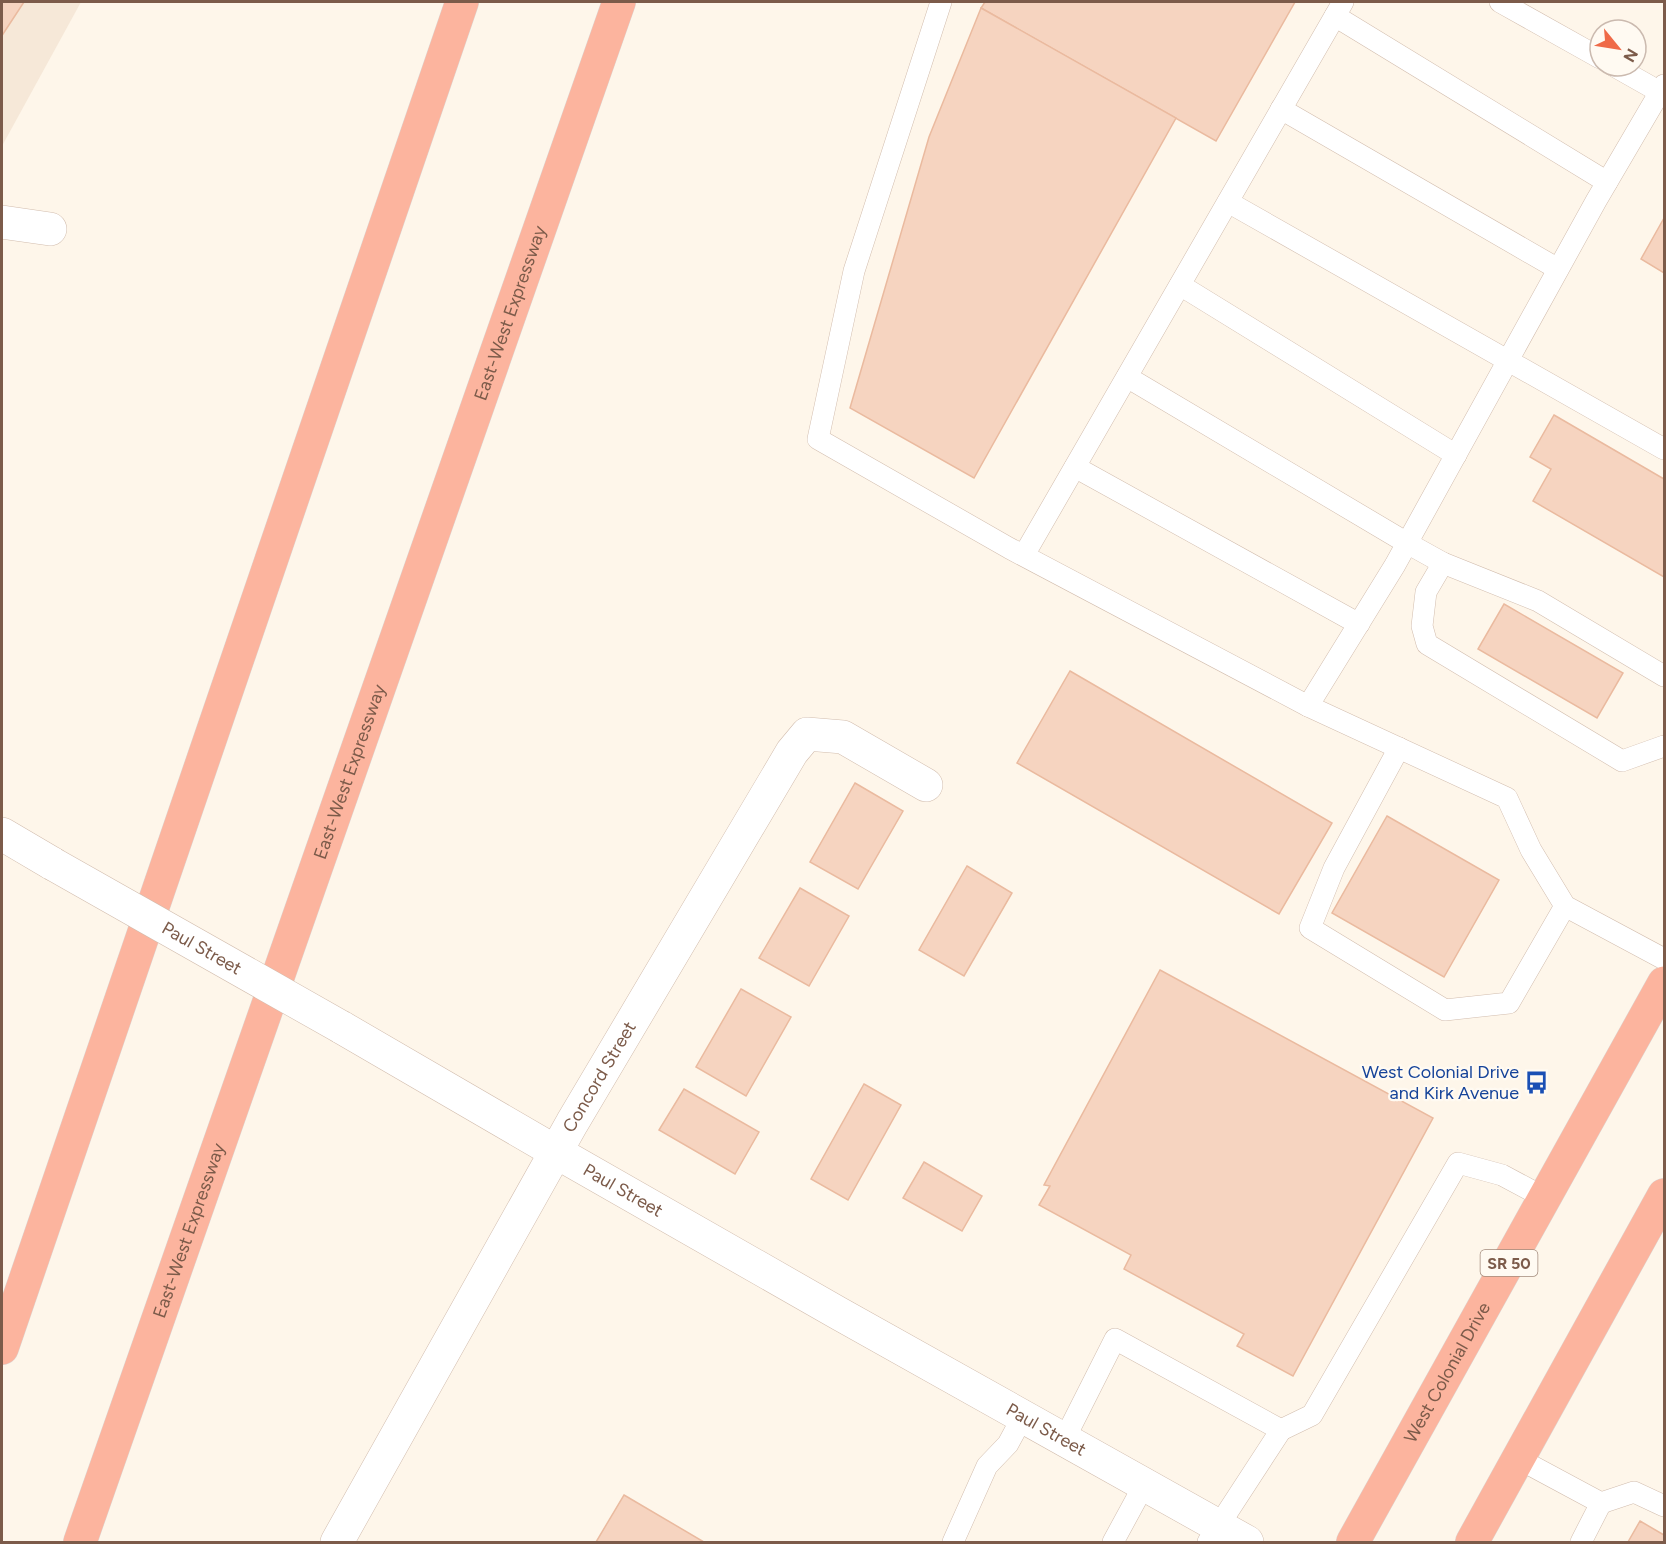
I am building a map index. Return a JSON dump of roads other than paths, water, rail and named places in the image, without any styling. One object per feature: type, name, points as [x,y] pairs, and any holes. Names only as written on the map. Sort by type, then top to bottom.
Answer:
[{"type":"highway","points":[[2,1348],[462,2]]},
{"type":"highway","name":"East-West Expressway","points":[[80,1542],[619,2]]},
{"type":"highway","name":"West Colonial Drive","points":[[1353,1542],[1665,983]]},
{"type":"highway","points":[[1472,1542],[1665,1195]]},
{"type":"street","points":[[2,222],[50,229]]},
{"type":"street","name":"Concord Street","points":[[337,1542],[556,1152],[786,762],[807,734],[843,737],[926,785]]},
{"type":"street","name":"Paul Street","points":[[2,834],[1022,1418],[1144,1485],[1213,1534],[1247,1542]]},
{"type":"lane","points":[[941,2],[854,271],[818,439],[1024,555],[1308,706],[1507,798],[1531,850],[1565,906],[1665,959]]},
{"type":"lane","points":[[1500,2],[1588,51]]},
{"type":"lane","points":[[1024,555],[1339,9],[1607,182]]},
{"type":"lane","points":[[1308,706],[1407,543],[1558,269],[1662,89],[1639,78]]},
{"type":"lane","points":[[1281,109],[1558,269]]},
{"type":"lane","points":[[1228,202],[1665,449]]},
{"type":"lane","points":[[1180,285],[1456,454]]},
{"type":"lane","points":[[1127,377],[1407,543],[1443,562],[1538,601],[1665,676]]},
{"type":"lane","points":[[1075,467],[1359,624]]},
{"type":"lane","points":[[1443,562],[1426,592],[1422,626],[1427,644],[1622,761],[1665,746]]},
{"type":"lane","points":[[1399,748],[1334,868],[1310,928],[1445,1010],[1509,1003],[1565,906]]},
{"type":"lane","points":[[1213,1534],[1281,1430],[1312,1415],[1458,1163],[1502,1175],[1545,1198]]},
{"type":"lane","points":[[1064,1440],[1115,1339],[1281,1430]]},
{"type":"lane","points":[[953,1542],[987,1466],[1008,1444],[1022,1418]]},
{"type":"lane","points":[[1519,1459],[1601,1503]]},
{"type":"lane","points":[[1113,1542],[1144,1485]]},
{"type":"lane","points":[[1581,1542],[1601,1503],[1634,1492],[1665,1506]]},
{"type":"place","name":"West Colonial Drive and Kirk Avenue","points":[[1537,1082]]}]
